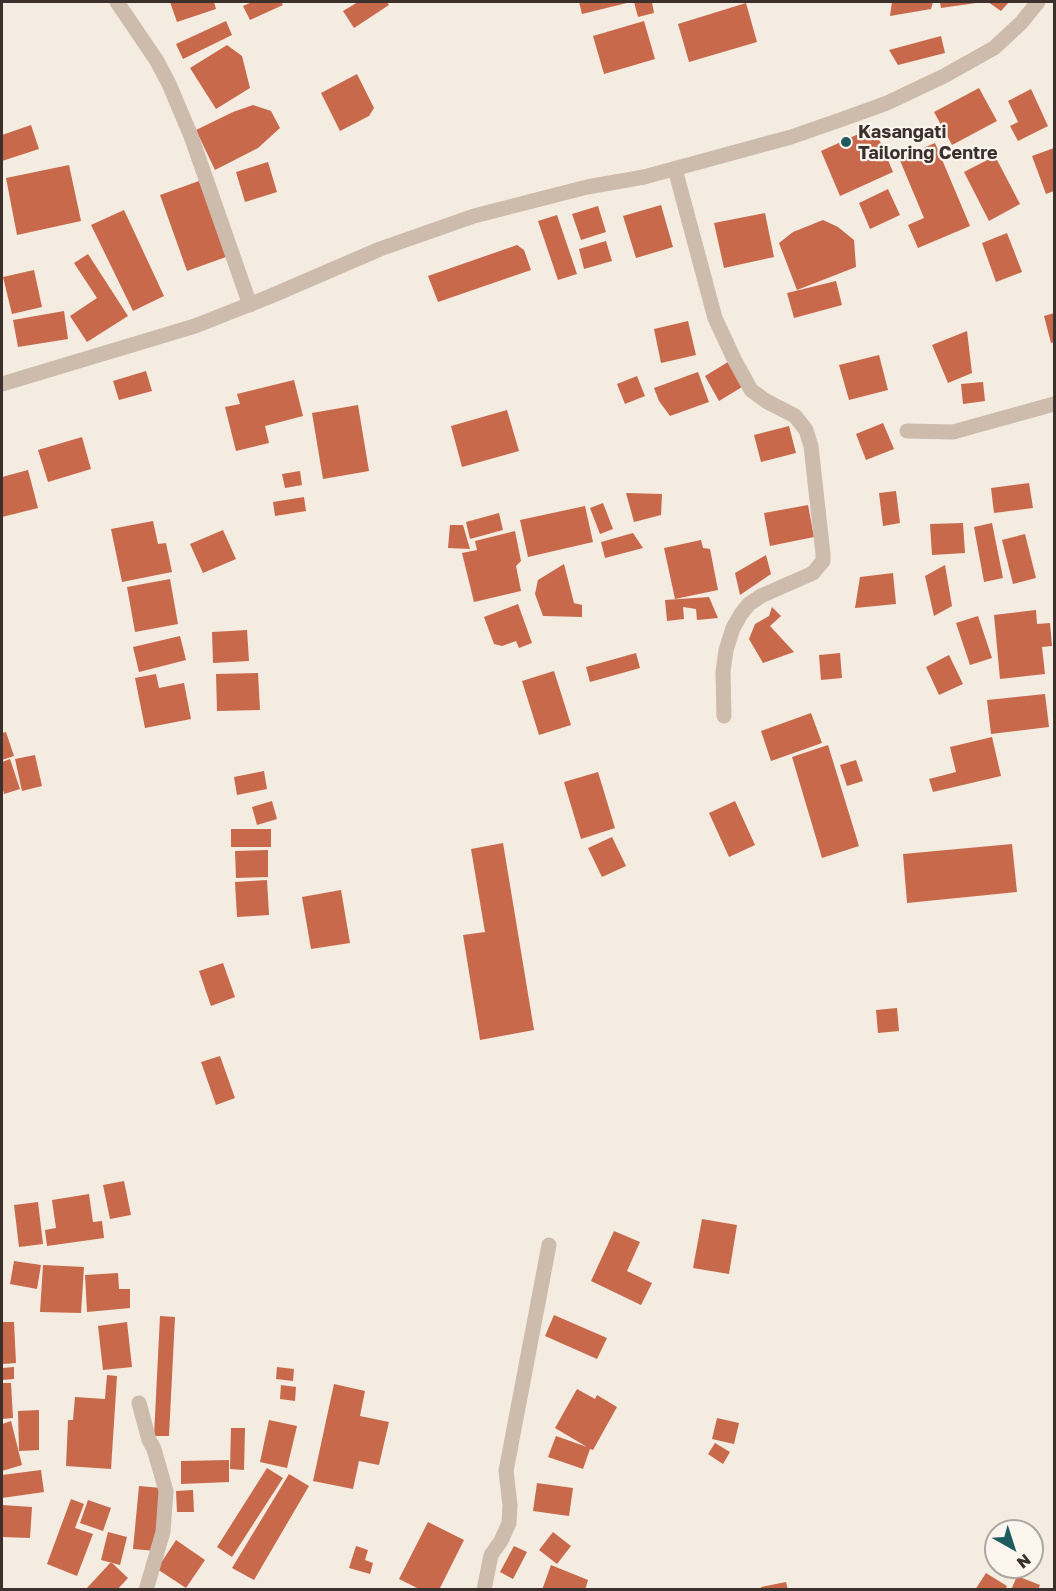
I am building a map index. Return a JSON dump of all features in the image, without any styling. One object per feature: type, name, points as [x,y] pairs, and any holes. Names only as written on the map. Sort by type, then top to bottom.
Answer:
[{"type":"street","points":[[117,2],[157,61],[169,84],[190,136],[250,305]]},
{"type":"street","points":[[2,384],[195,326],[380,249],[474,216],[577,190],[675,169],[791,137],[887,103],[944,76],[994,48],[1021,23],[1038,2]]},
{"type":"street","points":[[675,169],[715,318],[734,359],[751,390],[759,397],[795,416],[806,430],[811,446],[823,554],[822,561],[813,573],[761,596],[749,604],[741,614],[733,628],[726,650],[723,672],[724,716]]},
{"type":"street","points":[[907,431],[953,432],[1054,404]]},
{"type":"street","points":[[484,1590],[491,1555],[501,1541],[509,1522],[510,1505],[506,1471],[549,1245]]},
{"type":"street","points":[[139,1403],[166,1491],[163,1532],[146,1590]]},
{"type":"building","points":[[170,2],[214,2],[216,9],[177,22]]},
{"type":"building","points":[[252,2],[281,2],[283,5],[250,20],[243,6]]},
{"type":"building","points":[[358,2],[387,2],[389,5],[354,28],[343,11]]},
{"type":"building","points":[[579,2],[631,2],[582,14]]},
{"type":"building","points":[[634,2],[652,2],[654,13],[638,17]]},
{"type":"building","points":[[892,2],[933,2],[931,9],[890,16]]},
{"type":"building","points":[[940,2],[976,2],[976,3],[941,8]]},
{"type":"building","points":[[988,2],[1009,2],[1001,11]]},
{"type":"building","points":[[746,3],[757,42],[689,62],[678,24]]},
{"type":"building","points":[[226,21],[232,35],[183,59],[176,44]]},
{"type":"building","points":[[644,21],[655,59],[604,74],[593,36]]},
{"type":"building","points":[[941,36],[945,53],[898,65],[889,50]]},
{"type":"building","points":[[227,45],[242,56],[250,88],[216,109],[190,68]]},
{"type":"building","points":[[357,74],[374,108],[369,116],[340,131],[321,93]]},
{"type":"building","points":[[979,88],[997,121],[952,145],[934,112]]},
{"type":"building","points":[[1031,89],[1048,126],[1018,141],[1010,126],[1018,122],[1008,101]]},
{"type":"building","points":[[253,105],[271,111],[280,128],[258,148],[215,170],[196,130]]},
{"type":"building","points":[[31,125],[39,149],[2,161],[2,135]]},
{"type":"building","points":[[874,127],[893,172],[840,196],[821,151]]},
{"type":"building","points":[[935,143],[970,226],[918,248],[908,225],[924,218],[899,158]]},
{"type":"building","points":[[1054,148],[1054,191],[1046,194],[1032,156]]},
{"type":"building","points":[[995,156],[1020,204],[989,221],[964,172]]},
{"type":"building","points":[[268,162],[277,192],[245,202],[236,172]]},
{"type":"building","points":[[69,165],[81,221],[17,235],[6,178]]},
{"type":"building","points":[[199,181],[226,257],[187,271],[160,195]]},
{"type":"building","points":[[888,189],[900,215],[870,229],[859,203]]},
{"type":"building","points":[[661,205],[673,247],[636,258],[623,216]]},
{"type":"building","points":[[598,206],[606,232],[581,240],[572,214]]},
{"type":"building","points":[[124,210],[164,296],[133,311],[91,225]]},
{"type":"building","points":[[765,213],[774,257],[724,268],[714,223]]},
{"type":"building","points":[[557,215],[577,274],[558,280],[538,221]]},
{"type":"building","points":[[823,220],[838,227],[854,240],[856,267],[797,290],[779,243],[793,232]]},
{"type":"building","points":[[1007,233],[1022,272],[996,282],[982,243]]},
{"type":"building","points":[[606,241],[612,261],[584,269],[579,249]]},
{"type":"building","points":[[517,245],[524,250],[531,270],[438,302],[428,276]]},
{"type":"building","points":[[88,254],[128,316],[87,342],[70,316],[97,298],[74,263]]},
{"type":"building","points":[[34,270],[42,307],[12,314],[3,277]]},
{"type":"building","points":[[836,281],[842,305],[794,318],[787,293]]},
{"type":"building","points":[[64,311],[68,339],[18,347],[13,320]]},
{"type":"building","points":[[1054,313],[1054,342],[1051,343],[1044,316]]},
{"type":"building","points":[[688,321],[696,355],[661,363],[654,329]]},
{"type":"building","points":[[967,331],[972,373],[948,383],[932,345]]},
{"type":"building","points":[[879,355],[888,390],[849,400],[839,365]]},
{"type":"building","points":[[728,362],[742,387],[719,401],[705,376]]},
{"type":"building","points":[[146,371],[152,391],[119,400],[113,381]]},
{"type":"building","points":[[698,372],[709,402],[670,416],[659,401],[654,388]]},
{"type":"building","points":[[637,376],[645,396],[625,404],[617,384]]},
{"type":"building","points":[[294,380],[303,416],[265,426],[269,443],[236,451],[225,407],[240,404],[237,394]]},
{"type":"building","points":[[983,382],[985,401],[963,404],[961,384]]},
{"type":"building","points":[[358,405],[369,471],[323,479],[312,413]]},
{"type":"building","points":[[507,410],[519,451],[462,467],[451,426]]},
{"type":"building","points":[[883,423],[894,449],[866,460],[856,434]]},
{"type":"building","points":[[789,426],[796,453],[761,462],[754,435]]},
{"type":"building","points":[[82,437],[91,469],[48,482],[38,450]]},
{"type":"building","points":[[28,470],[38,508],[2,517],[2,477]]},
{"type":"building","points":[[300,471],[302,485],[285,488],[282,474]]},
{"type":"building","points":[[1029,483],[1033,508],[994,513],[991,488]]},
{"type":"building","points":[[896,491],[900,523],[883,526],[879,493]]},
{"type":"building","points":[[626,493],[662,494],[661,515],[634,522]]},
{"type":"building","points":[[304,497],[306,511],[275,516],[273,502]]},
{"type":"building","points":[[603,503],[613,529],[600,534],[590,508]]},
{"type":"building","points":[[808,505],[814,537],[770,546],[764,513]]},
{"type":"building","points":[[585,506],[593,542],[528,557],[520,520]]},
{"type":"building","points":[[499,513],[503,530],[470,539],[466,522]]},
{"type":"building","points":[[153,521],[158,544],[166,543],[172,572],[122,582],[111,529]]},
{"type":"building","points":[[963,523],[965,553],[932,555],[930,524]]},
{"type":"building","points":[[992,523],[1003,578],[984,582],[974,527]]},
{"type":"building","points":[[450,525],[463,525],[470,549],[448,548]]},
{"type":"building","points":[[223,530],[236,559],[203,573],[190,544]]},
{"type":"building","points":[[515,531],[521,561],[516,566],[521,591],[474,602],[462,553],[477,550],[475,541]]},
{"type":"building","points":[[633,533],[643,548],[605,558],[601,542]]},
{"type":"building","points":[[1025,534],[1036,578],[1013,584],[1002,540]]},
{"type":"building","points":[[701,540],[703,548],[710,549],[718,590],[675,599],[664,548]]},
{"type":"building","points":[[766,555],[771,574],[740,595],[735,573]]},
{"type":"building","points":[[564,564],[574,603],[582,605],[582,617],[543,616],[535,594],[538,580]]},
{"type":"building","points":[[945,565],[952,606],[934,616],[925,576]]},
{"type":"building","points":[[893,573],[896,604],[855,608],[860,577]]},
{"type":"building","points":[[170,579],[178,624],[135,632],[127,587]]},
{"type":"building","points":[[709,597],[718,618],[697,620],[696,609],[683,607],[684,619],[667,621],[665,600]]},
{"type":"building","points":[[518,604],[532,643],[519,648],[516,641],[502,646],[494,644],[484,617]]},
{"type":"building","points":[[772,607],[781,616],[770,626],[794,652],[763,663],[749,639],[755,624],[769,616]]},
{"type":"building","points":[[1036,610],[1037,624],[1050,623],[1052,646],[1042,647],[1045,674],[1000,679],[994,615]]},
{"type":"building","points":[[978,616],[992,658],[970,665],[956,623]]},
{"type":"building","points":[[247,630],[249,661],[213,663],[212,632]]},
{"type":"building","points":[[180,636],[186,660],[139,672],[133,647]]},
{"type":"building","points":[[636,653],[640,668],[590,682],[586,667]]},
{"type":"building","points":[[840,653],[842,678],[821,680],[819,655]]},
{"type":"building","points":[[949,655],[963,684],[939,695],[926,667]]},
{"type":"building","points":[[554,671],[571,725],[539,735],[522,681]]},
{"type":"building","points":[[258,673],[260,710],[217,711],[216,674]]},
{"type":"building","points":[[156,674],[159,688],[184,683],[191,719],[145,728],[135,678]]},
{"type":"building","points":[[1045,694],[1049,727],[991,734],[987,700]]},
{"type":"building","points":[[811,713],[822,743],[771,761],[761,731]]},
{"type":"building","points":[[6,732],[14,756],[2,760],[2,733]]},
{"type":"building","points":[[992,737],[1001,776],[933,792],[929,779],[956,772],[950,747]]},
{"type":"building","points":[[828,745],[859,846],[822,858],[792,757]]},
{"type":"building","points":[[35,755],[42,786],[22,791],[15,759]]},
{"type":"building","points":[[10,759],[20,789],[4,794],[2,762]]},
{"type":"building","points":[[856,760],[863,781],[847,786],[840,765]]},
{"type":"building","points":[[264,771],[267,789],[237,795],[234,777]]},
{"type":"building","points":[[598,772],[615,828],[581,839],[564,782]]},
{"type":"building","points":[[272,801],[277,819],[257,825],[252,807]]},
{"type":"building","points":[[735,801],[755,845],[729,857],[709,813]]},
{"type":"building","points":[[231,829],[271,829],[271,847],[231,847]]},
{"type":"building","points":[[612,837],[626,866],[602,877],[588,848]]},
{"type":"building","points":[[503,843],[534,1030],[480,1040],[463,935],[485,932],[471,849]]},
{"type":"building","points":[[1012,844],[1017,892],[907,903],[903,854]]},
{"type":"building","points":[[268,850],[268,877],[236,878],[235,851]]},
{"type":"building","points":[[267,880],[269,915],[237,917],[235,882]]},
{"type":"building","points":[[341,890],[350,943],[311,949],[302,897]]},
{"type":"building","points":[[223,963],[235,997],[211,1006],[199,971]]},
{"type":"building","points":[[897,1008],[899,1031],[878,1033],[876,1010]]},
{"type":"building","points":[[220,1056],[235,1098],[216,1105],[201,1062]]},
{"type":"building","points":[[124,1181],[131,1215],[110,1219],[103,1185]]},
{"type":"building","points":[[89,1194],[93,1222],[102,1221],[104,1238],[47,1246],[45,1230],[56,1228],[52,1200]]},
{"type":"building","points":[[38,1202],[43,1244],[19,1247],[14,1205]]},
{"type":"building","points":[[702,1219],[737,1225],[729,1274],[693,1268]]},
{"type":"building","points":[[614,1231],[640,1242],[627,1271],[652,1283],[641,1305],[591,1281]]},
{"type":"building","points":[[14,1261],[41,1265],[37,1289],[10,1284]]},
{"type":"building","points":[[43,1265],[84,1267],[81,1313],[40,1312]]},
{"type":"building","points":[[118,1273],[119,1289],[130,1289],[130,1308],[87,1312],[85,1275]]},
{"type":"building","points":[[554,1315],[607,1338],[597,1359],[545,1336]]},
{"type":"building","points":[[160,1316],[175,1317],[169,1436],[154,1436]]},
{"type":"building","points":[[2,1322],[14,1322],[16,1363],[2,1364]]},
{"type":"building","points":[[127,1322],[132,1367],[103,1370],[98,1326]]},
{"type":"building","points":[[14,1367],[14,1379],[2,1380],[2,1368]]},
{"type":"building","points":[[277,1367],[294,1369],[293,1381],[276,1379]]},
{"type":"building","points":[[107,1375],[117,1376],[111,1469],[66,1466],[68,1420],[73,1420],[75,1397],[105,1399]]},
{"type":"building","points":[[2,1383],[11,1383],[13,1418],[2,1419]]},
{"type":"building","points":[[334,1384],[365,1391],[360,1416],[389,1422],[379,1465],[359,1461],[353,1489],[313,1481]]},
{"type":"building","points":[[281,1385],[296,1387],[295,1401],[280,1399]]},
{"type":"building","points":[[577,1389],[595,1399],[597,1395],[617,1407],[593,1450],[590,1449],[583,1469],[548,1457],[556,1436],[587,1447],[555,1428]]},
{"type":"building","points":[[39,1410],[39,1450],[19,1451],[18,1411]]},
{"type":"building","points":[[717,1418],[739,1423],[734,1444],[712,1439]]},
{"type":"building","points":[[269,1420],[297,1426],[287,1468],[260,1462]]},
{"type":"building","points":[[11,1421],[22,1465],[2,1471],[2,1424]]},
{"type":"building","points":[[231,1428],[245,1428],[244,1470],[230,1469]]},
{"type":"building","points":[[715,1443],[730,1452],[723,1464],[708,1454]]},
{"type":"building","points":[[229,1460],[229,1482],[181,1484],[181,1461]]},
{"type":"building","points":[[267,1468],[283,1478],[232,1557],[217,1547]]},
{"type":"building","points":[[41,1470],[44,1492],[2,1498],[2,1475]]},
{"type":"building","points":[[289,1474],[309,1486],[254,1580],[232,1568]]},
{"type":"building","points":[[537,1483],[573,1488],[569,1516],[533,1511]]},
{"type":"building","points":[[139,1486],[161,1488],[156,1551],[133,1549]]},
{"type":"building","points":[[193,1490],[194,1512],[177,1512],[176,1491]]},
{"type":"building","points":[[71,1499],[84,1504],[75,1528],[93,1534],[77,1576],[47,1564]]},
{"type":"building","points":[[88,1500],[111,1508],[103,1531],[80,1523]]},
{"type":"building","points":[[2,1505],[32,1507],[30,1538],[2,1537]]},
{"type":"building","points":[[428,1522],[464,1540],[439,1590],[421,1590],[399,1579]]},
{"type":"building","points":[[108,1532],[127,1537],[120,1565],[101,1560]]},
{"type":"building","points":[[553,1532],[571,1546],[557,1564],[539,1550]]},
{"type":"building","points":[[176,1540],[205,1560],[186,1588],[157,1569]]},
{"type":"building","points":[[356,1546],[368,1550],[365,1560],[373,1563],[370,1574],[349,1568]]},
{"type":"building","points":[[514,1546],[527,1552],[513,1579],[500,1572]]},
{"type":"building","points":[[111,1562],[128,1578],[117,1590],[89,1590],[87,1588]]},
{"type":"building","points":[[551,1565],[588,1580],[585,1590],[542,1590]]},
{"type":"building","points":[[984,1576],[984,1579],[996,1579],[1007,1586],[1005,1590],[975,1590]]},
{"type":"building","points":[[1016,1579],[1025,1579],[1040,1585],[1038,1590],[1011,1590]]},
{"type":"building","points":[[786,1582],[788,1590],[762,1590],[761,1587]]},
{"type":"place","name":"Kasangati Tailoring Centre","points":[[846,142]]}]
